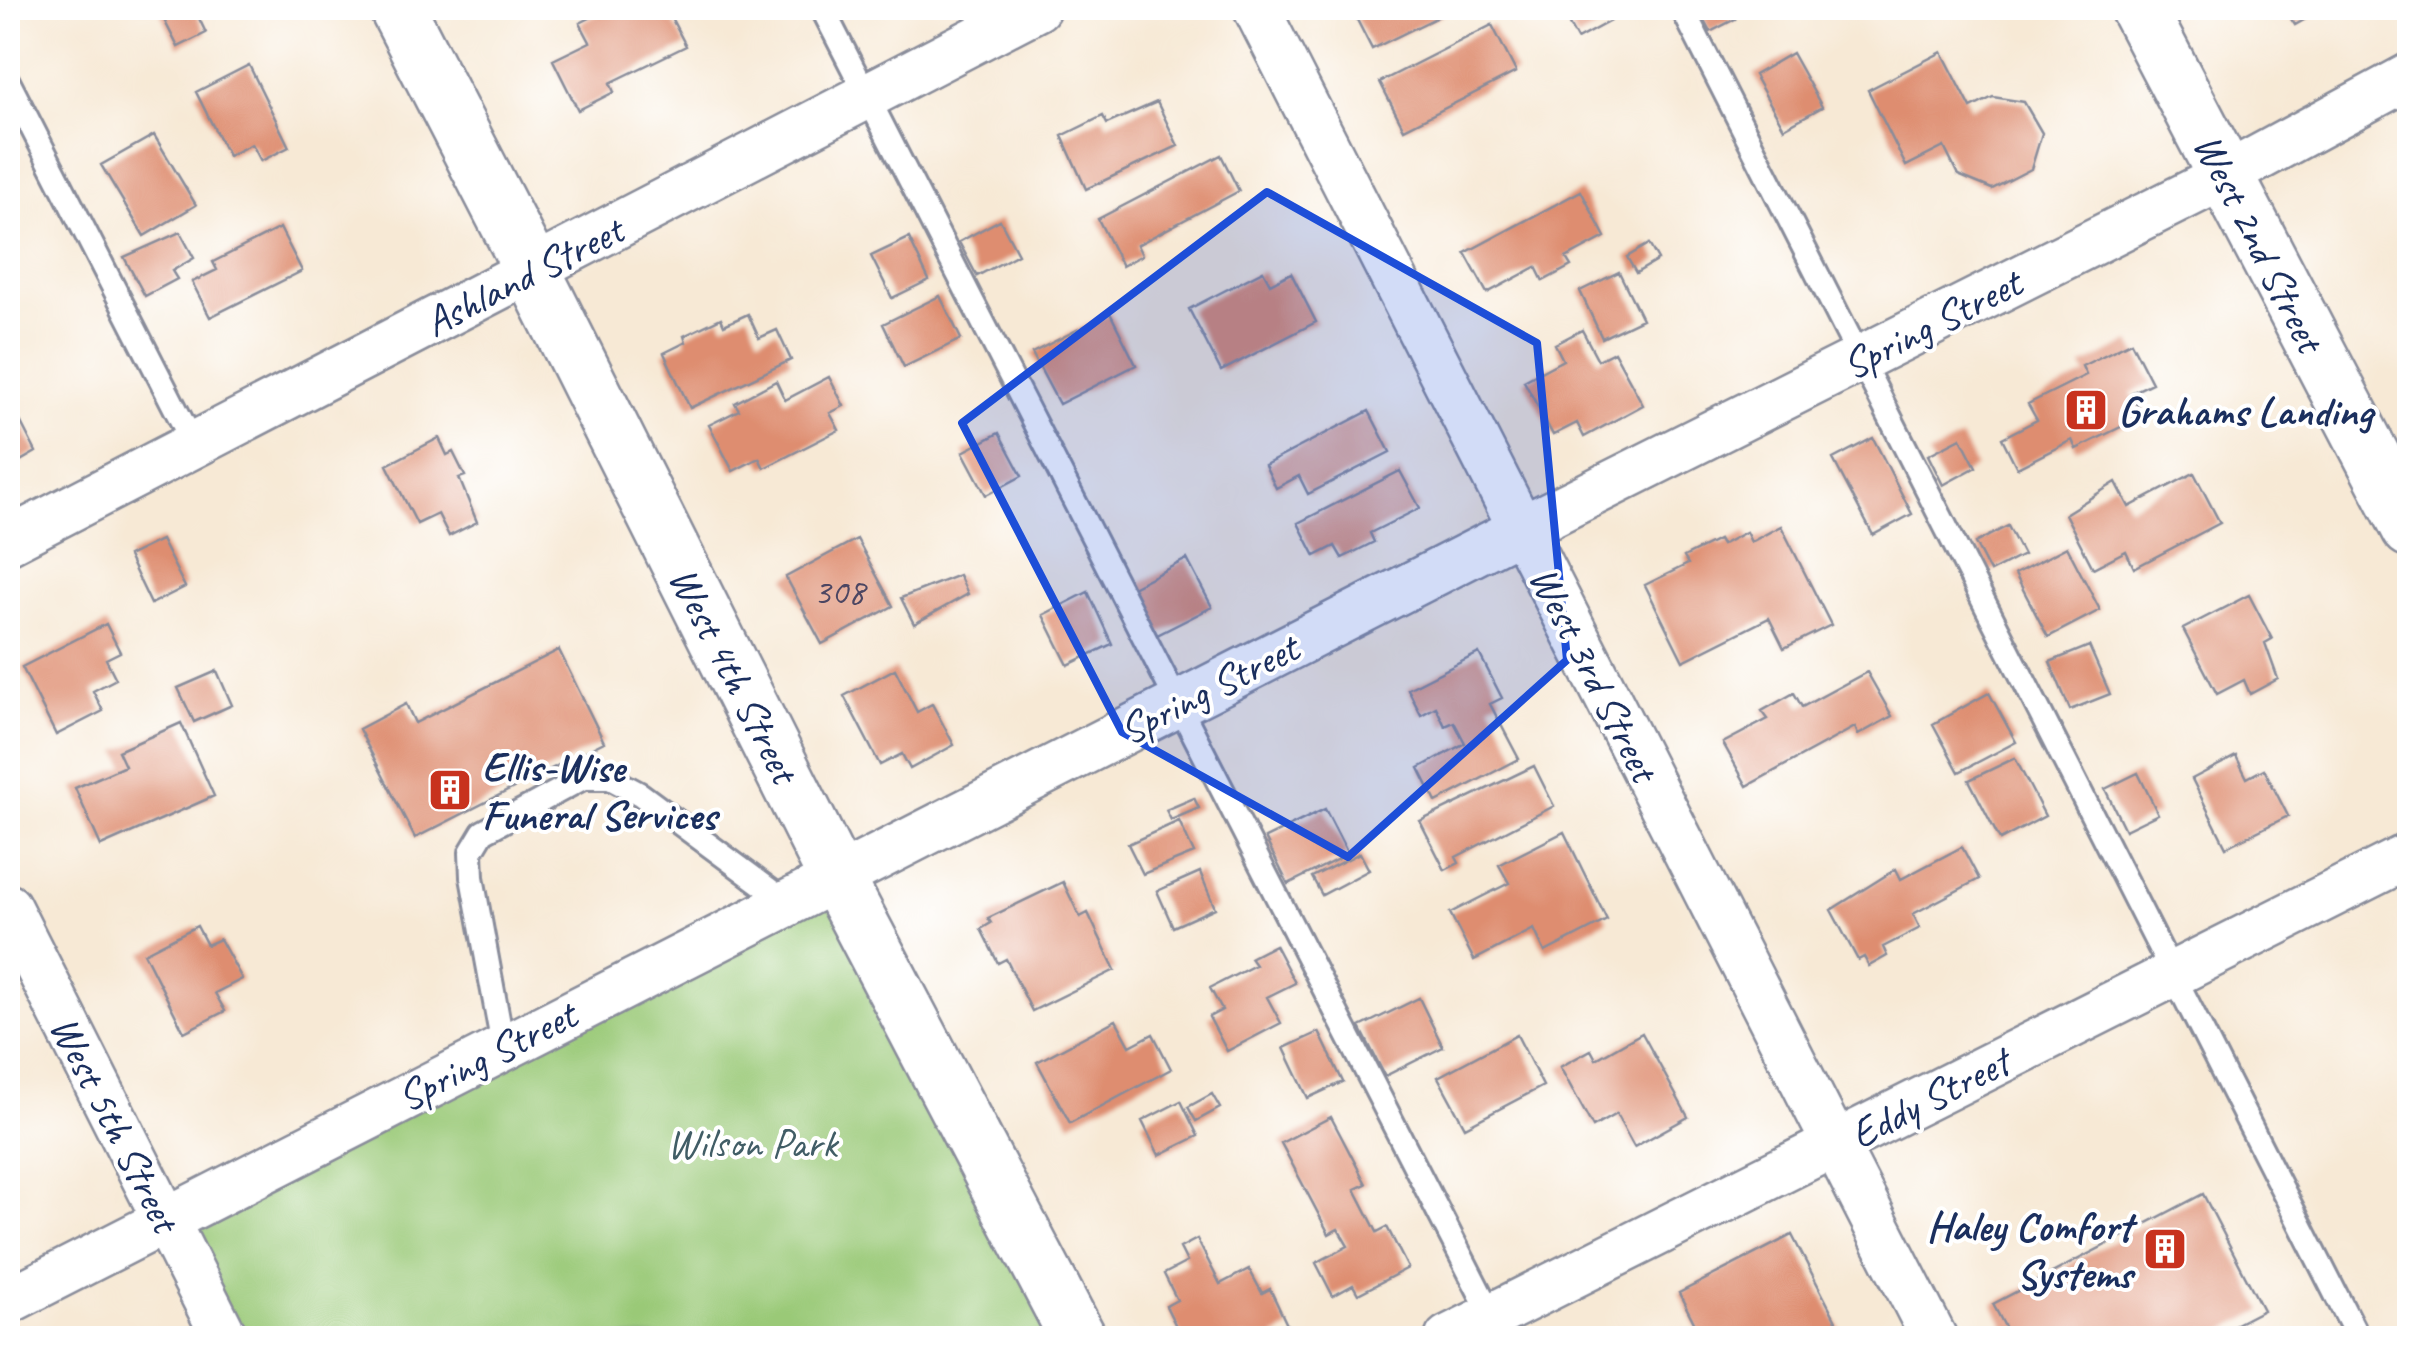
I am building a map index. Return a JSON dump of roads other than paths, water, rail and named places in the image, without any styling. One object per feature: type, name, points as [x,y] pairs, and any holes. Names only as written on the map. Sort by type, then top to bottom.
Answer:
[{"type":"street","name":"West 4th Street","points":[[396,8],[836,877],[1078,1338]]},
{"type":"street","name":"Ashland Street","points":[[8,541],[1037,8]]},
{"type":"street","name":"West 3rd Street","points":[[1256,8],[1934,1338]]},
{"type":"street","name":"West 2nd Street","points":[[2138,8],[2410,529]]},
{"type":"street","name":"Spring Street","points":[[8,1300],[1180,702],[2225,176],[2410,76]]},
{"type":"street","name":"Eddy Street","points":[[1448,1338],[1497,1328],[1834,1146],[2410,855]]},
{"type":"street","name":"West 5th Street","points":[[8,907],[224,1338]]},
{"type":"lane","points":[[822,8],[1497,1328]]},
{"type":"lane","points":[[1682,8],[2358,1338]]},
{"type":"lane","points":[[8,81],[193,443]]},
{"type":"lane","points":[[503,1046],[472,877],[471,852],[483,832],[583,778],[610,778],[640,794],[786,902]]},
{"type":"place","name":"Grahams Landing","points":[[2086,410]]},
{"type":"place","name":"Ellis-Wise Funeral Services","points":[[450,790]]},
{"type":"place","name":"Haley Comfort Systems","points":[[2165,1249]]},
{"type":"park label","name":"Wilson Park","points":[[752,1142]]}]
